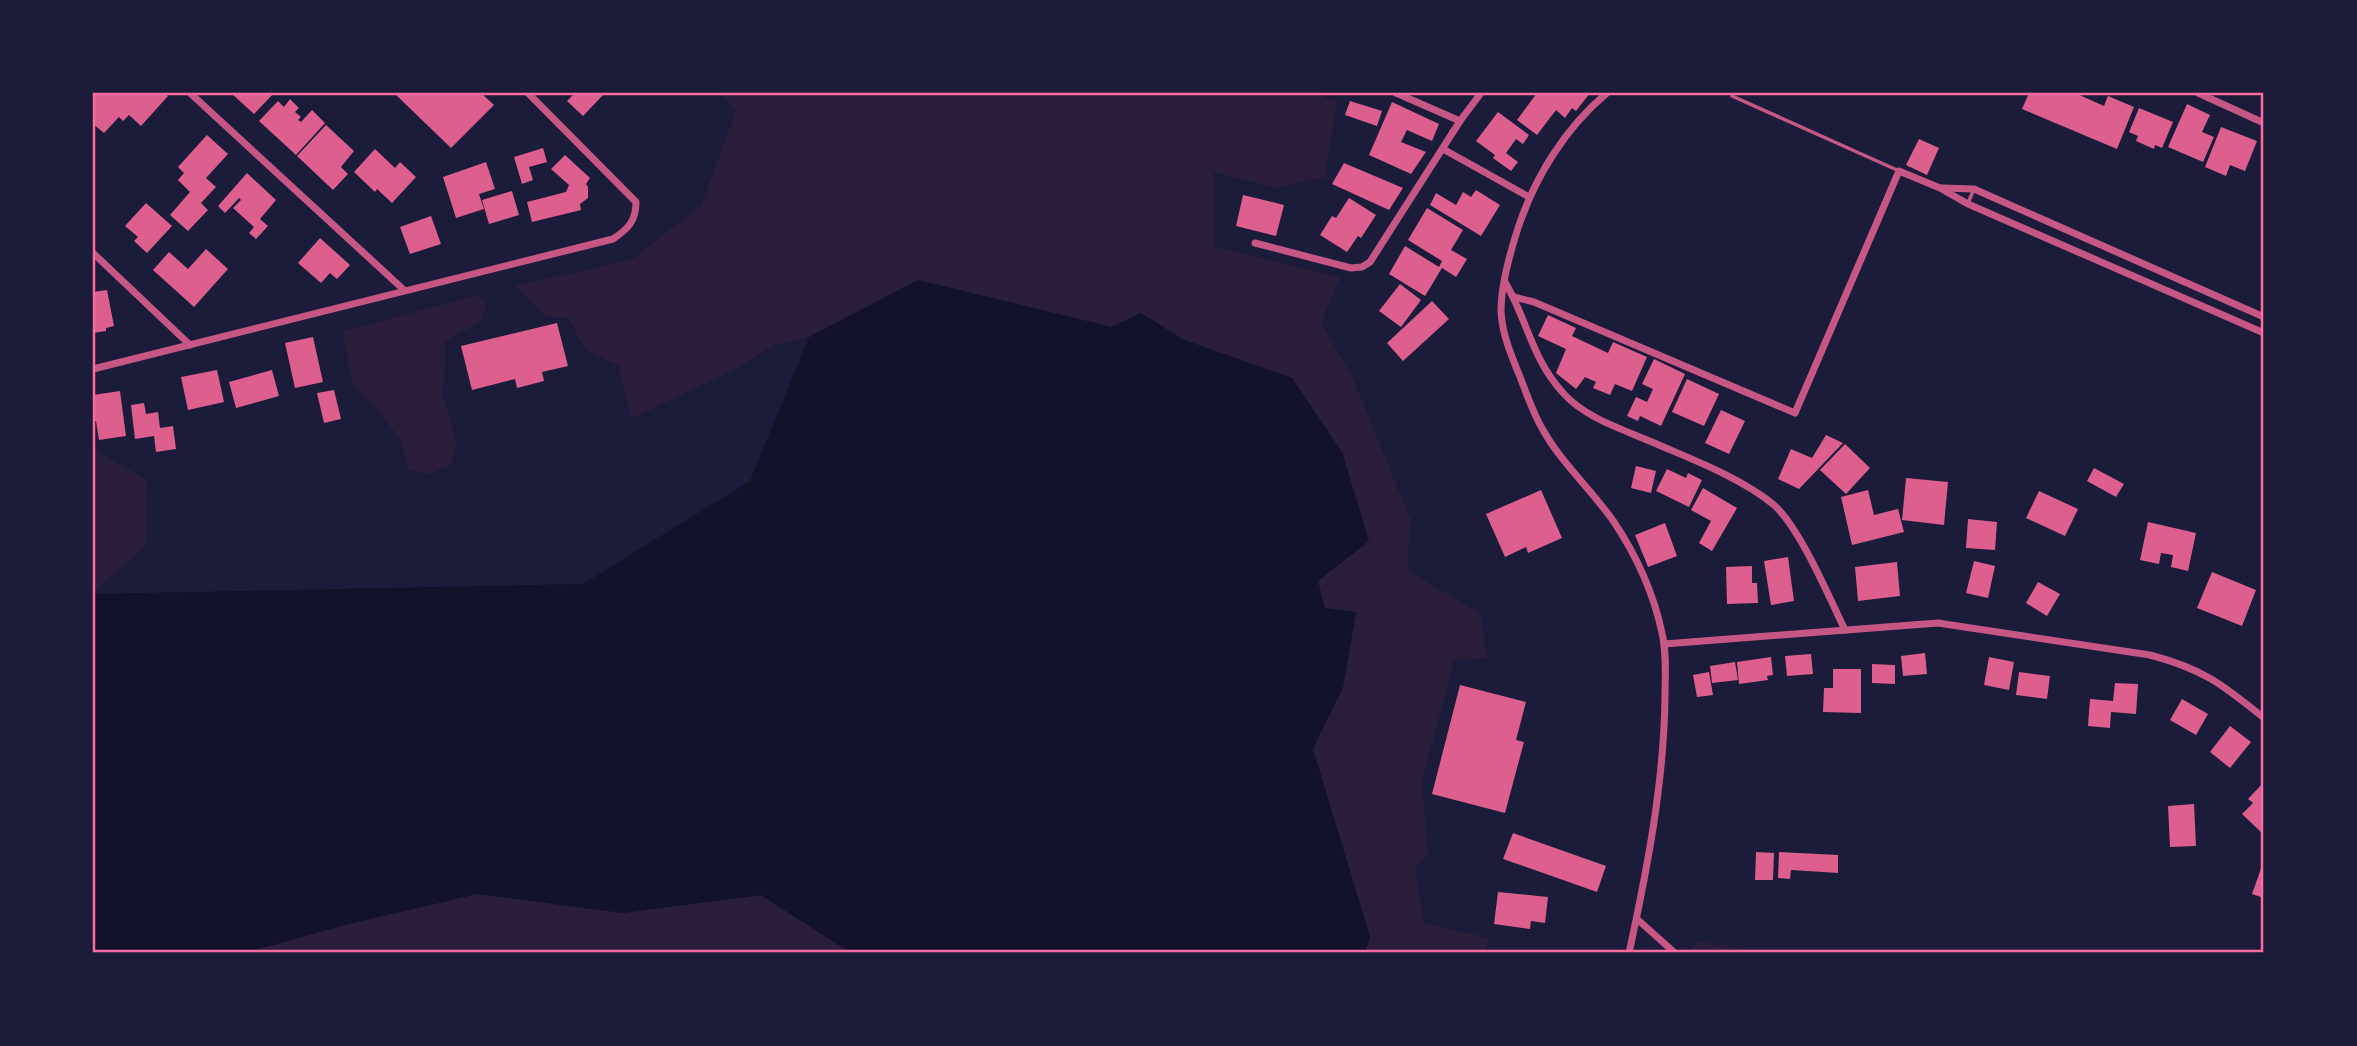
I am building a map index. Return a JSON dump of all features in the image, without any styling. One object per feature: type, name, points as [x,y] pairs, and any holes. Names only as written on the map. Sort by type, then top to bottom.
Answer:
[{"type":"street","points":[[190,93],[404,290]]},
{"type":"street","points":[[93,369],[613,239],[628,229],[636,215],[636,202],[528,93]]},
{"type":"street","points":[[1396,93],[1460,121]]},
{"type":"street","points":[[1255,243],[1351,268],[1362,267],[1370,262],[1460,121],[1481,93]]},
{"type":"street","points":[[1607,93],[1566,135],[1529,197],[1516,235],[1502,296],[1503,330],[1508,348],[1542,430],[1614,523],[1647,583],[1664,644],[1665,727],[1660,778],[1629,953]]},
{"type":"street","points":[[2198,93],[2264,123]]},
{"type":"street","points":[[1443,149],[1529,197]]},
{"type":"street","points":[[1514,297],[1534,302],[1795,413],[1899,171],[1940,188],[1968,204],[2264,333]]},
{"type":"street","points":[[1940,188],[1974,189],[2264,317]]},
{"type":"street","points":[[93,253],[190,345]]},
{"type":"street","points":[[1505,281],[1542,368],[1566,396],[1590,414],[1746,486],[1775,506],[1793,528],[1845,630]]},
{"type":"street","points":[[1664,644],[1938,623],[2150,655],[2183,664],[2223,684],[2264,718]]},
{"type":"street","points":[[1637,919],[1675,953]]},
{"type":"lane","points":[[1732,96],[1899,171]]},
{"type":"lane","points":[[1968,204],[1974,189]]},
{"type":"shaded area","points":[[720,93],[1314,93],[1337,102],[1325,177],[1278,188],[1214,172],[1215,247],[1340,277],[1321,322],[1353,378],[1411,521],[1407,570],[1480,613],[1487,658],[1454,661],[1422,782],[1428,853],[1415,868],[1424,923],[1489,938],[1484,953],[1365,953],[1370,937],[1313,749],[1343,687],[1356,613],[1325,608],[1318,581],[1292,378],[1182,339],[1141,313],[1112,327],[918,280],[809,337],[774,345],[740,367],[631,419],[618,365],[585,350],[568,317],[546,317],[516,286],[632,259],[701,206],[736,110]]},
{"type":"shaded area","points":[[918,280],[1111,327],[1141,313],[1182,339],[1292,378],[1342,452],[1369,541],[1318,581],[1325,608],[1356,612],[1343,687],[1313,749],[1370,937],[1365,953],[851,953],[761,895],[623,913],[477,894],[349,924],[243,953],[93,953],[93,594],[583,584],[750,481],[809,337]]},
{"type":"shaded area","points":[[479,295],[486,305],[481,322],[445,341],[442,392],[457,443],[451,465],[428,474],[409,469],[399,438],[383,416],[352,384],[343,331]]},
{"type":"shaded area","points":[[93,446],[100,453],[147,480],[146,546],[93,592]]},
{"type":"shaded area","points":[[477,894],[623,913],[761,895],[851,953],[243,953],[349,924]]},
{"type":"shaded area","points":[[1699,941],[1745,950],[1778,953],[1688,953]]},
{"type":"building","points":[[93,93],[164,93],[168,96],[141,126],[129,115],[123,121],[119,117],[104,133],[93,124]]},
{"type":"building","points":[[231,93],[274,93],[254,114]]},
{"type":"building","points":[[394,93],[481,93],[494,105],[451,148]]},
{"type":"building","points":[[575,93],[605,93],[583,116],[567,101]]},
{"type":"building","points":[[1537,93],[1590,93],[1576,111],[1572,108],[1565,118],[1556,110],[1537,135],[1517,120]]},
{"type":"building","points":[[2029,93],[2075,93],[2104,106],[2108,96],[2134,107],[2117,149],[2022,109]]},
{"type":"building","points":[[290,99],[299,108],[295,112],[301,117],[298,120],[301,122],[312,110],[325,123],[296,155],[259,121],[278,101],[284,107]]},
{"type":"building","points":[[1350,101],[1382,111],[1377,126],[1345,115]]},
{"type":"building","points":[[1392,102],[1439,124],[1432,141],[1407,130],[1401,142],[1426,152],[1411,174],[1369,155]]},
{"type":"building","points":[[2187,104],[2210,115],[2202,132],[2214,137],[2203,162],[2168,147]]},
{"type":"building","points":[[2139,108],[2173,122],[2162,148],[2155,145],[2154,149],[2136,141],[2138,136],[2129,132]]},
{"type":"building","points":[[1498,112],[1529,135],[1523,144],[1516,139],[1506,153],[1518,162],[1511,171],[1476,141]]},
{"type":"building","points":[[326,125],[354,151],[341,167],[348,174],[333,190],[297,156]]},
{"type":"building","points":[[2221,127],[2257,141],[2245,171],[2230,165],[2226,176],[2205,167]]},
{"type":"building","points":[[207,135],[228,154],[206,178],[216,187],[201,203],[208,210],[188,231],[170,215],[190,192],[178,180],[184,173],[178,167]]},
{"type":"building","points":[[1919,139],[1939,148],[1927,175],[1906,165]]},
{"type":"building","points":[[543,148],[547,162],[529,167],[533,180],[522,184],[514,157]]},
{"type":"building","points":[[375,149],[395,168],[400,162],[416,177],[392,203],[377,189],[375,192],[354,172]]},
{"type":"building","points":[[565,155],[590,178],[586,184],[588,198],[580,204],[581,210],[532,222],[527,202],[566,192],[569,185],[551,169]]},
{"type":"building","points":[[486,162],[495,189],[479,194],[484,209],[456,218],[443,177]]},
{"type":"building","points":[[1344,163],[1403,188],[1389,210],[1332,184]]},
{"type":"building","points":[[247,173],[276,200],[260,219],[268,226],[256,239],[249,233],[254,227],[233,208],[241,200],[239,198],[225,213],[218,206]]},
{"type":"building","points":[[1476,190],[1500,205],[1481,236],[1430,205],[1436,193],[1456,205],[1463,192],[1471,197]]},
{"type":"building","points":[[512,191],[519,215],[489,224],[482,200]]},
{"type":"building","points":[[1243,195],[1284,205],[1276,236],[1236,226]]},
{"type":"building","points":[[1349,198],[1376,215],[1361,238],[1358,236],[1347,252],[1320,235],[1332,216],[1336,218]]},
{"type":"building","points":[[146,203],[172,226],[147,253],[134,241],[138,237],[125,226]]},
{"type":"building","points":[[1427,208],[1463,230],[1451,250],[1467,259],[1456,277],[1442,268],[1425,296],[1389,274],[1405,246],[1439,267],[1442,261],[1408,240]]},
{"type":"building","points":[[431,216],[441,244],[410,254],[400,227]]},
{"type":"building","points":[[320,238],[350,265],[337,279],[330,273],[321,283],[298,263]]},
{"type":"building","points":[[206,249],[228,269],[194,307],[153,270],[169,252],[188,269]]},
{"type":"building","points":[[1400,284],[1421,300],[1401,327],[1379,311]]},
{"type":"building","points":[[107,290],[114,326],[106,328],[106,331],[93,333],[93,292]]},
{"type":"building","points":[[1432,301],[1449,319],[1403,361],[1387,343]]},
{"type":"building","points":[[1548,315],[1576,328],[1572,336],[1608,353],[1613,342],[1647,357],[1632,391],[1615,384],[1610,395],[1593,388],[1596,382],[1585,377],[1576,389],[1556,373],[1566,349],[1538,336]]},
{"type":"building","points":[[557,323],[568,366],[542,372],[544,381],[517,388],[515,379],[472,390],[461,346]]},
{"type":"building","points":[[313,337],[323,382],[295,388],[285,343]]},
{"type":"building","points":[[1654,359],[1685,374],[1661,426],[1640,416],[1638,421],[1627,416],[1636,397],[1647,402],[1653,389],[1642,384]]},
{"type":"building","points":[[217,370],[224,402],[188,410],[181,377]]},
{"type":"building","points":[[272,370],[279,396],[236,408],[229,382]]},
{"type":"building","points":[[1687,379],[1719,394],[1704,426],[1672,412]]},
{"type":"building","points":[[334,390],[341,419],[324,423],[317,393]]},
{"type":"building","points":[[120,391],[126,436],[99,440],[96,421],[93,421],[93,395]]},
{"type":"building","points":[[144,403],[146,414],[158,412],[160,428],[173,426],[176,449],[156,452],[154,436],[135,439],[131,405]]},
{"type":"building","points":[[1721,410],[1745,421],[1729,454],[1705,443]]},
{"type":"building","points":[[1826,435],[1843,443],[1799,489],[1778,479],[1791,449],[1812,458]]},
{"type":"building","points":[[1845,444],[1870,468],[1846,494],[1820,470]]},
{"type":"building","points":[[1636,466],[1656,471],[1651,493],[1631,488]]},
{"type":"building","points":[[2094,468],[2124,484],[2116,497],[2087,481]]},
{"type":"building","points":[[1667,469],[1686,478],[1688,473],[1702,480],[1689,507],[1656,491]]},
{"type":"building","points":[[1906,478],[1948,482],[1944,525],[1902,520]]},
{"type":"building","points":[[1703,488],[1737,508],[1712,551],[1699,543],[1711,521],[1691,510]]},
{"type":"building","points":[[1541,490],[1562,538],[1528,553],[1526,547],[1505,557],[1486,514]]},
{"type":"building","points":[[1868,490],[1874,515],[1898,509],[1904,532],[1852,545],[1841,497]]},
{"type":"building","points":[[2039,491],[2078,509],[2065,536],[2026,518]]},
{"type":"building","points":[[1968,519],[1997,522],[1995,550],[1966,548]]},
{"type":"building","points":[[2148,522],[2196,533],[2188,571],[2171,567],[2173,555],[2161,553],[2159,564],[2140,560]]},
{"type":"building","points":[[1665,523],[1677,556],[1648,567],[1635,535]]},
{"type":"building","points":[[1788,557],[1794,601],[1771,605],[1764,561]]},
{"type":"building","points":[[1974,561],[1995,566],[1988,598],[1966,593]]},
{"type":"building","points":[[1897,562],[1900,596],[1858,601],[1855,567]]},
{"type":"building","points":[[1752,566],[1752,583],[1757,583],[1758,603],[1727,604],[1726,567]]},
{"type":"building","points":[[2212,572],[2256,590],[2242,626],[2197,608]]},
{"type":"building","points":[[2038,582],[2060,594],[2047,616],[2026,603]]},
{"type":"building","points":[[1925,653],[1927,674],[1903,676],[1901,656]]},
{"type":"building","points":[[1811,654],[1813,674],[1787,676],[1785,656]]},
{"type":"building","points":[[1771,657],[1773,675],[1767,676],[1768,680],[1739,684],[1737,662]]},
{"type":"building","points":[[1989,657],[2014,662],[2009,690],[1984,685]]},
{"type":"building","points":[[1735,662],[1738,680],[1712,683],[1710,666]]},
{"type":"building","points":[[1872,664],[1895,665],[1895,684],[1872,683]]},
{"type":"building","points":[[1833,669],[1861,669],[1861,713],[1823,712],[1824,688],[1833,688]]},
{"type":"building","points":[[1709,672],[1713,695],[1697,697],[1693,675]]},
{"type":"building","points":[[2019,672],[2050,676],[2047,699],[2016,695]]},
{"type":"building","points":[[2115,683],[2138,684],[2136,714],[2111,712],[2110,728],[2088,726],[2090,699],[2113,701]]},
{"type":"building","points":[[1460,685],[1526,702],[1516,740],[1524,742],[1505,813],[1432,794]]},
{"type":"building","points":[[2182,699],[2208,714],[2196,735],[2170,720]]},
{"type":"building","points":[[2230,726],[2251,742],[2230,768],[2210,752]]},
{"type":"building","points":[[2264,782],[2262,833],[2242,814],[2253,803],[2248,799]]},
{"type":"building","points":[[2194,804],[2196,846],[2170,847],[2168,806]]},
{"type":"building","points":[[1513,833],[1606,866],[1597,892],[1503,859]]},
{"type":"building","points":[[1756,852],[1774,853],[1773,880],[1755,880]]},
{"type":"building","points":[[1779,852],[1838,855],[1838,873],[1791,870],[1790,879],[1778,878]]},
{"type":"building","points":[[2264,860],[2264,898],[2252,894]]},
{"type":"building","points":[[1498,892],[1548,897],[1545,923],[1531,921],[1530,929],[1494,924]]}]
